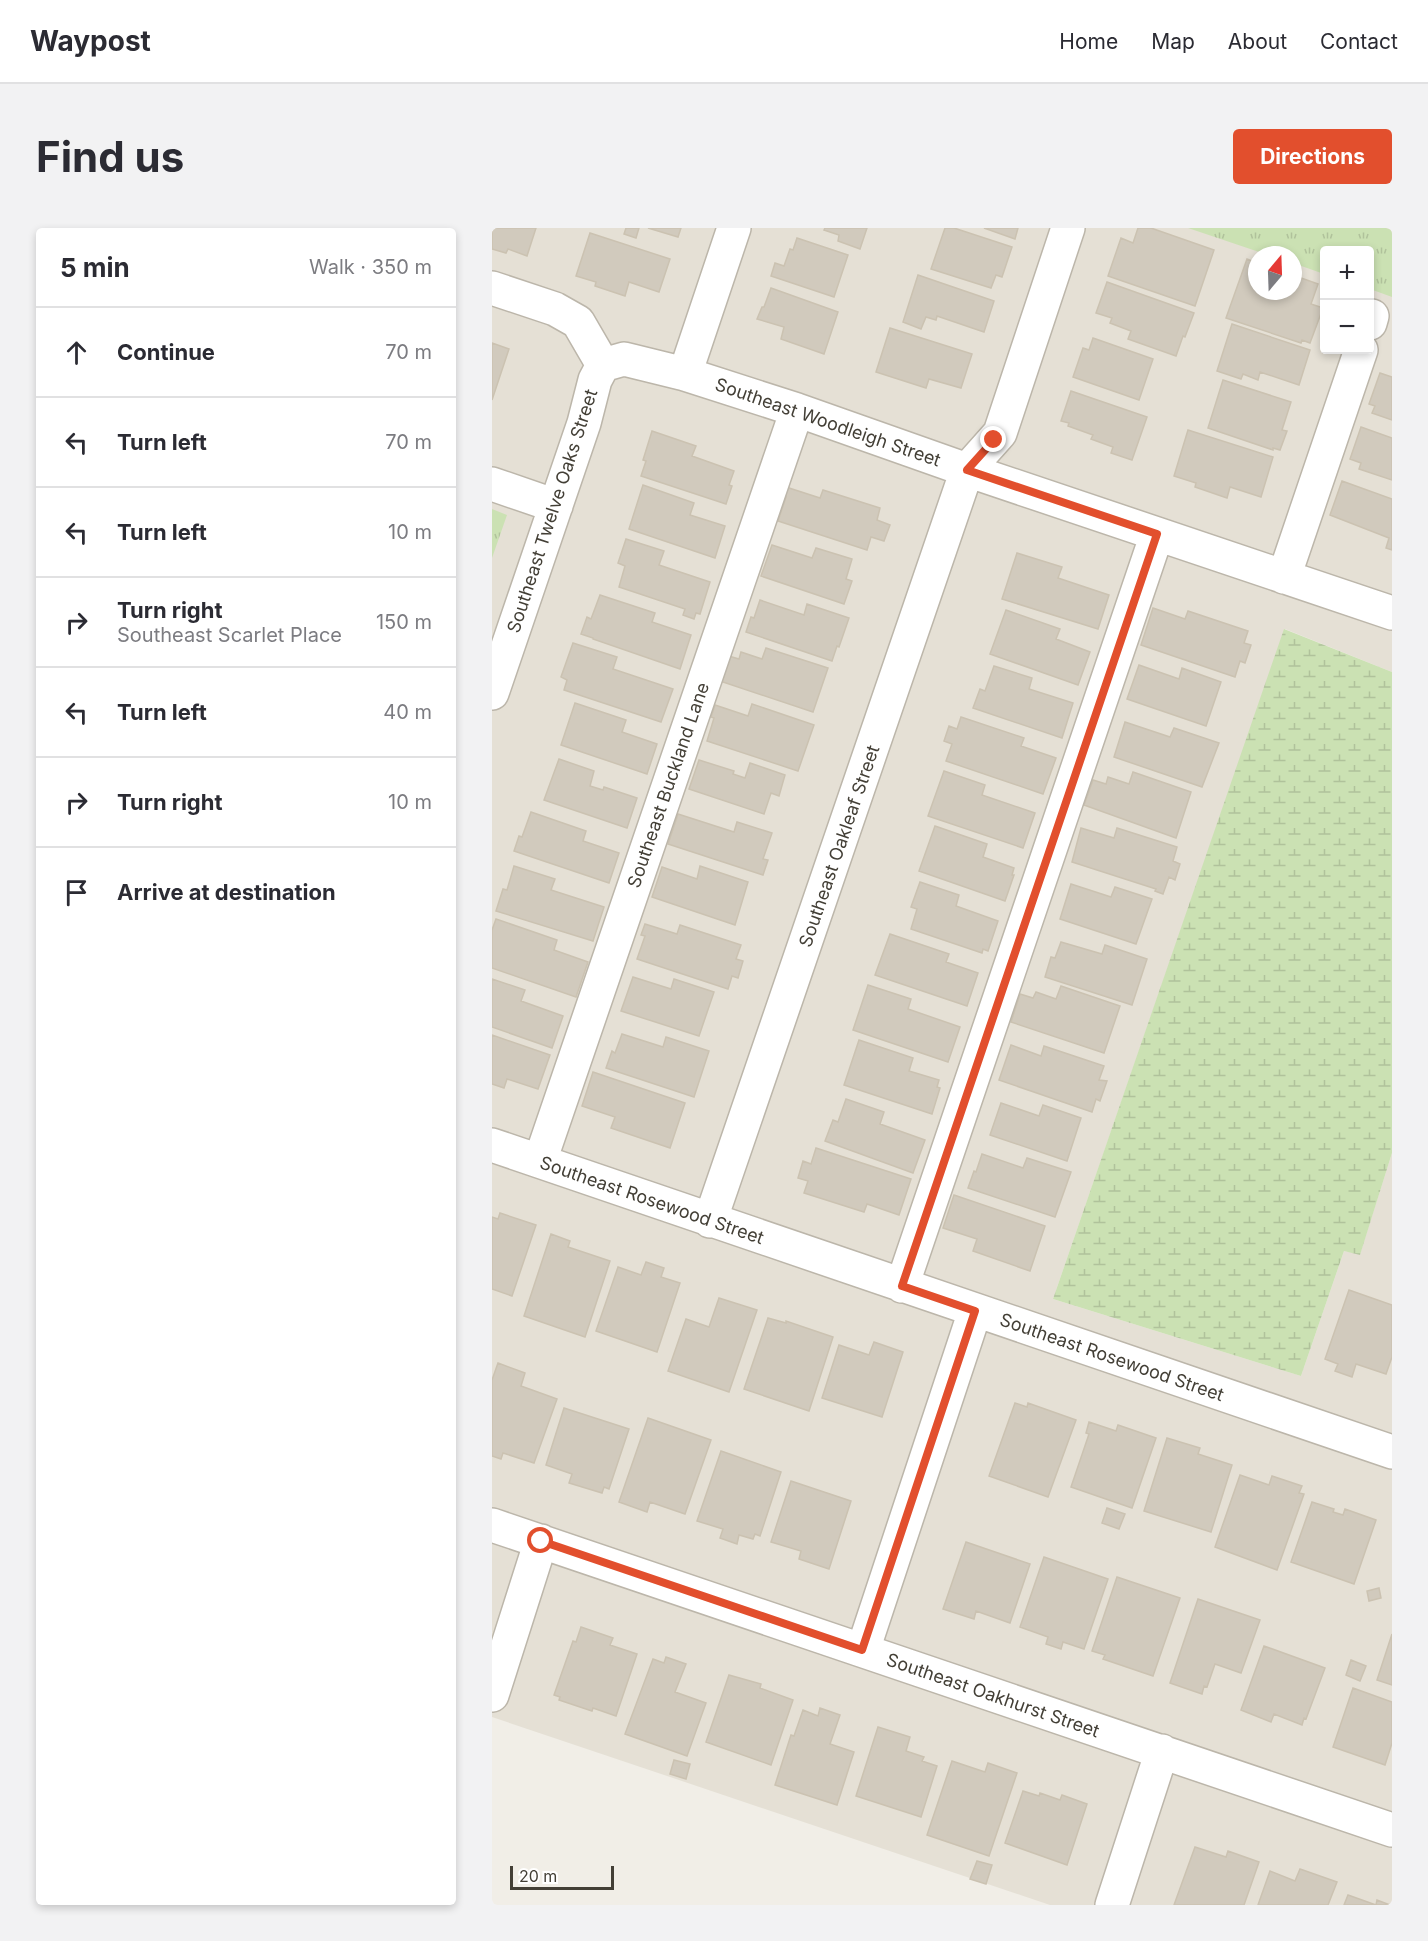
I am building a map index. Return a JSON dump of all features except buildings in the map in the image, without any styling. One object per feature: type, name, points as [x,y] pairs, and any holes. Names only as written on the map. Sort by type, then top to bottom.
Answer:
[{"type":"street","points":[[685,374],[734,228]]},
{"type":"street","points":[[967,470],[1000,433],[1068,228]]},
{"type":"street","points":[[492,288],[555,309],[578,322],[603,365]]},
{"type":"street","points":[[1284,577],[1359,354]]},
{"type":"street","name":"Southeast Woodleigh Street","points":[[603,365],[624,359],[685,374],[1392,613]]},
{"type":"street","name":"Southeast Twelve Oaks Street","points":[[492,693],[584,423],[595,380],[603,365]]},
{"type":"street","name":"Southeast Buckland Lane","points":[[540,1161],[796,410]]},
{"type":"street","name":"Southeast Oakleaf Street","points":[[710,1221],[967,470]]},
{"type":"street","points":[[492,484],[556,506]]},
{"type":"street","points":[[902,1286],[1157,534]]},
{"type":"street","name":"Southeast Rosewood Street","points":[[492,1145],[1392,1452]]},
{"type":"street","points":[[862,1650],[975,1311]]},
{"type":"street","name":"Southeast Oakhurst Street","points":[[492,1525],[1392,1830]]},
{"type":"street","points":[[492,1695],[541,1541]]},
{"type":"street","points":[[1112,1905],[1161,1751]]},
{"type":"shaded area","points":[[492,228],[1392,228],[1392,672],[1285,629],[1053,1299],[1301,1376],[1344,1251],[1360,1254],[1392,1153],[1392,1905],[1050,1905],[492,1717]]},
{"type":"green space","points":[[1188,228],[1386,228],[1392,230],[1392,297],[1374,290],[1374,246],[1320,246],[1320,273],[1302,266],[1302,246],[1248,246],[1248,248]]},
{"type":"green space","points":[[492,509],[507,515],[492,558]]},
{"type":"green space","points":[[1284,629],[1392,672],[1392,1153],[1360,1255],[1344,1251],[1301,1376],[1053,1299]]},
{"type":"route","points":[[541,1541],[862,1650],[975,1311],[902,1286],[1157,534],[967,470],[994,440]]}]
